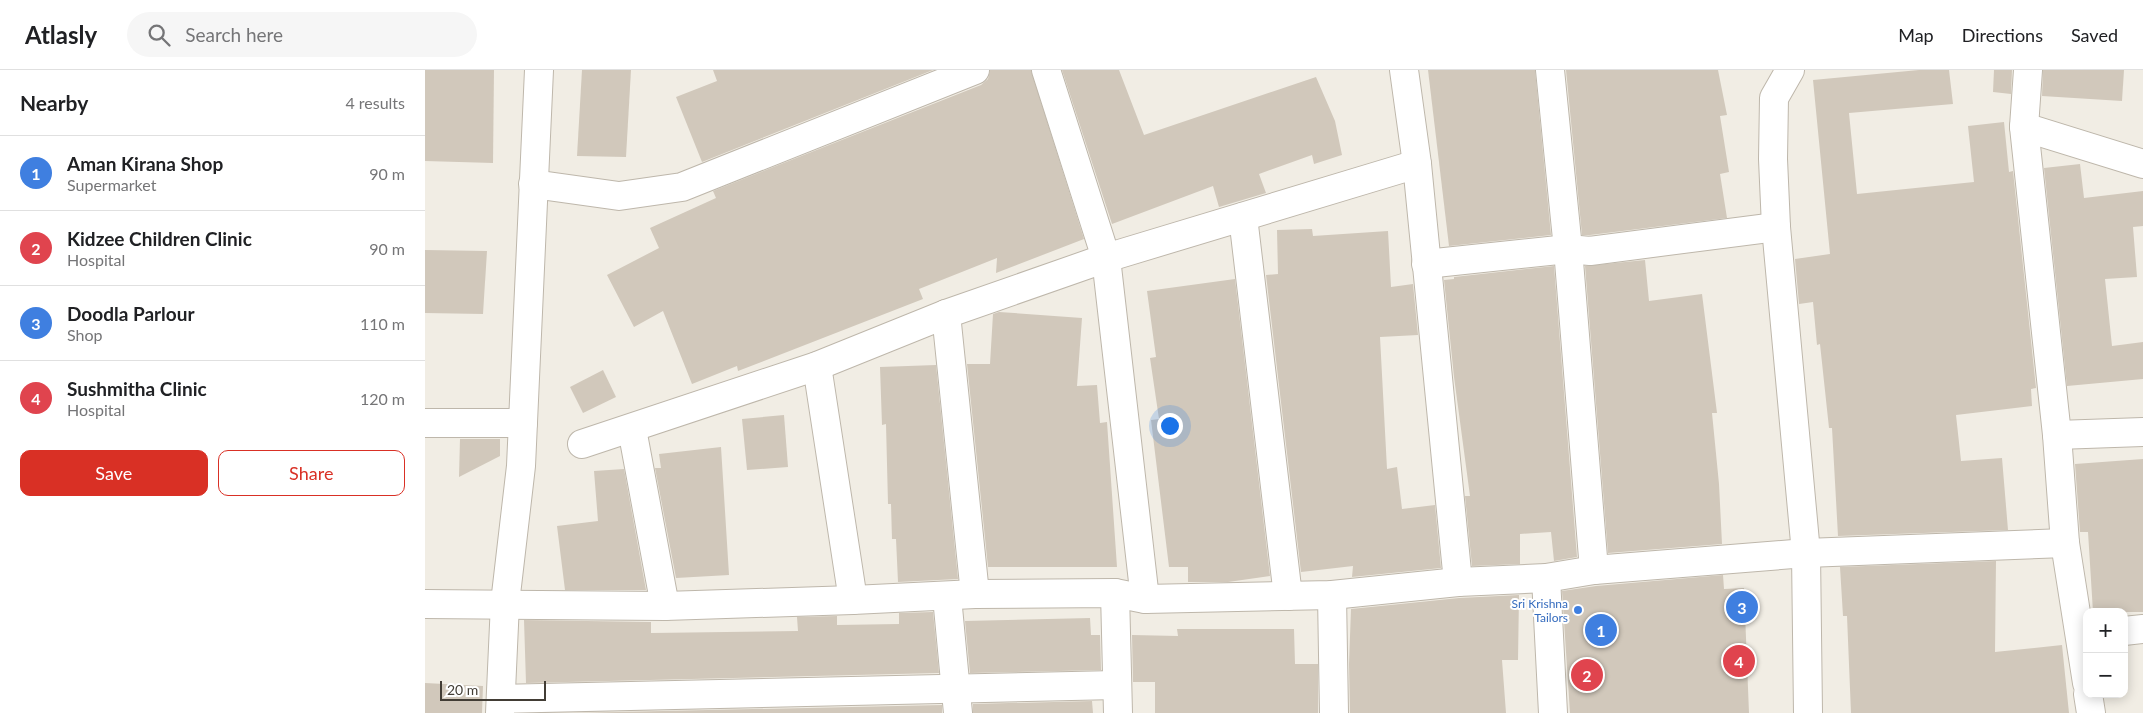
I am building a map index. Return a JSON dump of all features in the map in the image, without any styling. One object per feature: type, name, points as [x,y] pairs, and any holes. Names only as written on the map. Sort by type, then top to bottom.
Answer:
[{"type":"street","points":[[539,70],[521,466],[505,603],[500,706],[958,701],[1116,685]]},
{"type":"street","points":[[533,184],[619,196],[682,187],[975,70]]},
{"type":"street","points":[[1046,70],[1106,258],[1145,599]]},
{"type":"street","points":[[1404,70],[1417,164],[1458,582]]},
{"type":"street","points":[[1550,70],[1568,249],[1595,570]]},
{"type":"street","points":[[1790,70],[1774,98],[1773,159],[1776,227],[1806,553],[1808,713]]},
{"type":"street","points":[[2028,70],[2024,127],[2057,435],[2065,543],[2083,633]]},
{"type":"street","points":[[2024,127],[2143,164]]},
{"type":"street","points":[[582,444],[817,366],[946,314],[1106,258],[1417,164]]},
{"type":"street","points":[[1243,217],[1289,596]]},
{"type":"street","points":[[1426,264],[1568,249],[1590,251],[1776,227]]},
{"type":"street","points":[[946,314],[975,594]]},
{"type":"street","points":[[817,366],[853,600]]},
{"type":"street","points":[[425,423],[523,423]]},
{"type":"street","points":[[632,428],[665,606]]},
{"type":"street","points":[[2057,435],[2143,432]]},
{"type":"street","points":[[425,604],[505,603],[665,606],[947,597],[975,594],[1115,593],[1145,599],[1333,595],[1458,582],[1546,578],[1595,570],[1806,553],[2065,543]]},
{"type":"street","points":[[1546,578],[1553,713]]},
{"type":"street","points":[[1115,593],[1118,713]]},
{"type":"street","points":[[1333,595],[1334,713]]},
{"type":"street","points":[[947,597],[958,701]]},
{"type":"street","points":[[2128,631],[2143,629]]},
{"type":"street","points":[[2089,698],[2091,713]]},
{"type":"building","points":[[425,70],[494,70],[493,163],[425,161]]},
{"type":"building","points":[[582,70],[631,70],[626,157],[577,156]]},
{"type":"building","points":[[713,70],[933,70],[702,162],[676,97],[717,81]]},
{"type":"building","points":[[990,70],[1031,70],[1084,239],[996,273],[997,258],[919,289],[923,299],[738,371],[737,366],[692,384],[663,311],[634,327],[607,275],[659,248],[650,228],[716,198],[713,191],[981,85],[988,79]]},
{"type":"building","points":[[1062,70],[1119,70],[1144,135],[1316,77],[1335,121],[1342,155],[1314,164],[1312,155],[1259,174],[1266,193],[1219,207],[1213,186],[1112,224]]},
{"type":"building","points":[[1428,70],[1535,70],[1551,235],[1449,246]]},
{"type":"building","points":[[1566,70],[1718,70],[1727,115],[1720,116],[1729,172],[1720,174],[1727,218],[1582,235]]},
{"type":"building","points":[[1919,70],[1949,70],[1953,104],[1849,113],[1857,194],[1974,182],[1968,126],[2004,122],[2009,172],[2013,171],[2036,388],[2031,389],[2032,406],[1956,415],[1961,461],[2002,458],[2008,530],[1838,536],[1832,428],[1829,428],[1820,344],[1817,345],[1813,302],[1799,304],[1795,259],[1830,254],[1813,80]]},
{"type":"building","points":[[1994,70],[2012,70],[2011,94],[1993,92]]},
{"type":"building","points":[[2043,70],[2124,70],[2122,101],[2042,96]]},
{"type":"building","points":[[2080,164],[2084,198],[2143,191],[2143,226],[2133,227],[2137,277],[2105,279],[2112,346],[2143,342],[2143,379],[2067,386],[2044,168]]},
{"type":"building","points":[[1312,229],[1313,236],[1388,231],[1391,287],[1413,284],[1418,335],[1380,337],[1387,469],[1397,467],[1402,509],[1435,505],[1441,568],[1352,577],[1353,566],[1301,572],[1266,275],[1278,274],[1277,230]]},
{"type":"building","points":[[425,250],[487,251],[483,314],[425,313]]},
{"type":"building","points":[[1645,260],[1649,301],[1702,294],[1717,413],[1712,413],[1719,484],[1722,544],[1608,553],[1585,266]]},
{"type":"building","points":[[1554,266],[1577,557],[1554,561],[1551,532],[1520,534],[1520,564],[1472,566],[1465,496],[1470,496],[1454,377],[1444,280],[1454,279],[1454,277]]},
{"type":"building","points":[[1235,279],[1270,576],[1228,582],[1188,582],[1188,567],[1169,567],[1151,420],[1159,419],[1150,358],[1156,357],[1147,291]]},
{"type":"building","points":[[999,312],[1082,318],[1077,386],[1097,385],[1100,423],[1107,422],[1117,567],[988,567],[967,364],[990,364],[993,314]]},
{"type":"building","points":[[936,365],[958,579],[898,582],[896,539],[892,539],[891,504],[888,504],[886,424],[882,425],[880,367]]},
{"type":"building","points":[[603,370],[616,397],[583,413],[570,387]]},
{"type":"building","points":[[784,415],[788,467],[747,470],[742,419]]},
{"type":"building","points":[[460,439],[500,439],[500,456],[459,477]]},
{"type":"building","points":[[721,447],[729,575],[676,578],[655,468],[661,468],[659,454]]},
{"type":"building","points":[[2143,459],[2143,612],[2128,612],[2128,608],[2093,608],[2088,532],[2080,532],[2075,464]]},
{"type":"building","points":[[624,469],[646,590],[565,590],[557,526],[598,521],[594,471]]},
{"type":"building","points":[[1996,561],[1995,652],[2062,645],[2069,713],[1851,713],[1847,616],[1843,616],[1840,567]]},
{"type":"building","points":[[1723,575],[1724,589],[1744,588],[1749,713],[1570,713],[1562,591],[1596,586]]},
{"type":"building","points":[[1519,595],[1518,660],[1502,660],[1506,713],[1350,713],[1351,609],[1459,598]]},
{"type":"building","points":[[933,612],[939,673],[526,683],[524,620],[651,622],[651,633],[798,631],[797,617],[837,616],[837,625],[899,624],[899,613]]},
{"type":"building","points":[[1090,618],[1091,635],[1100,635],[1101,670],[970,673],[965,621]]},
{"type":"building","points":[[1177,629],[1294,629],[1295,664],[1318,664],[1318,713],[1155,713],[1155,682],[1133,682],[1132,635],[1178,636]]},
{"type":"building","points":[[425,683],[483,686],[482,713],[425,713]]},
{"type":"building","points":[[1092,701],[1093,713],[973,713],[973,704]]},
{"type":"building","points":[[942,705],[942,713],[573,713]]},
{"type":"place","name":"Doodla Parlour","points":[[1742,607]]},
{"type":"place","name":"Sri Krishna Tailors","points":[[1578,610]]},
{"type":"place","name":"Aman Kirana Shop","points":[[1601,630]]},
{"type":"place","name":"Sushmitha Clinic","points":[[1739,661]]},
{"type":"place","name":"Kidzee Children Clinic","points":[[1587,675]]}]
